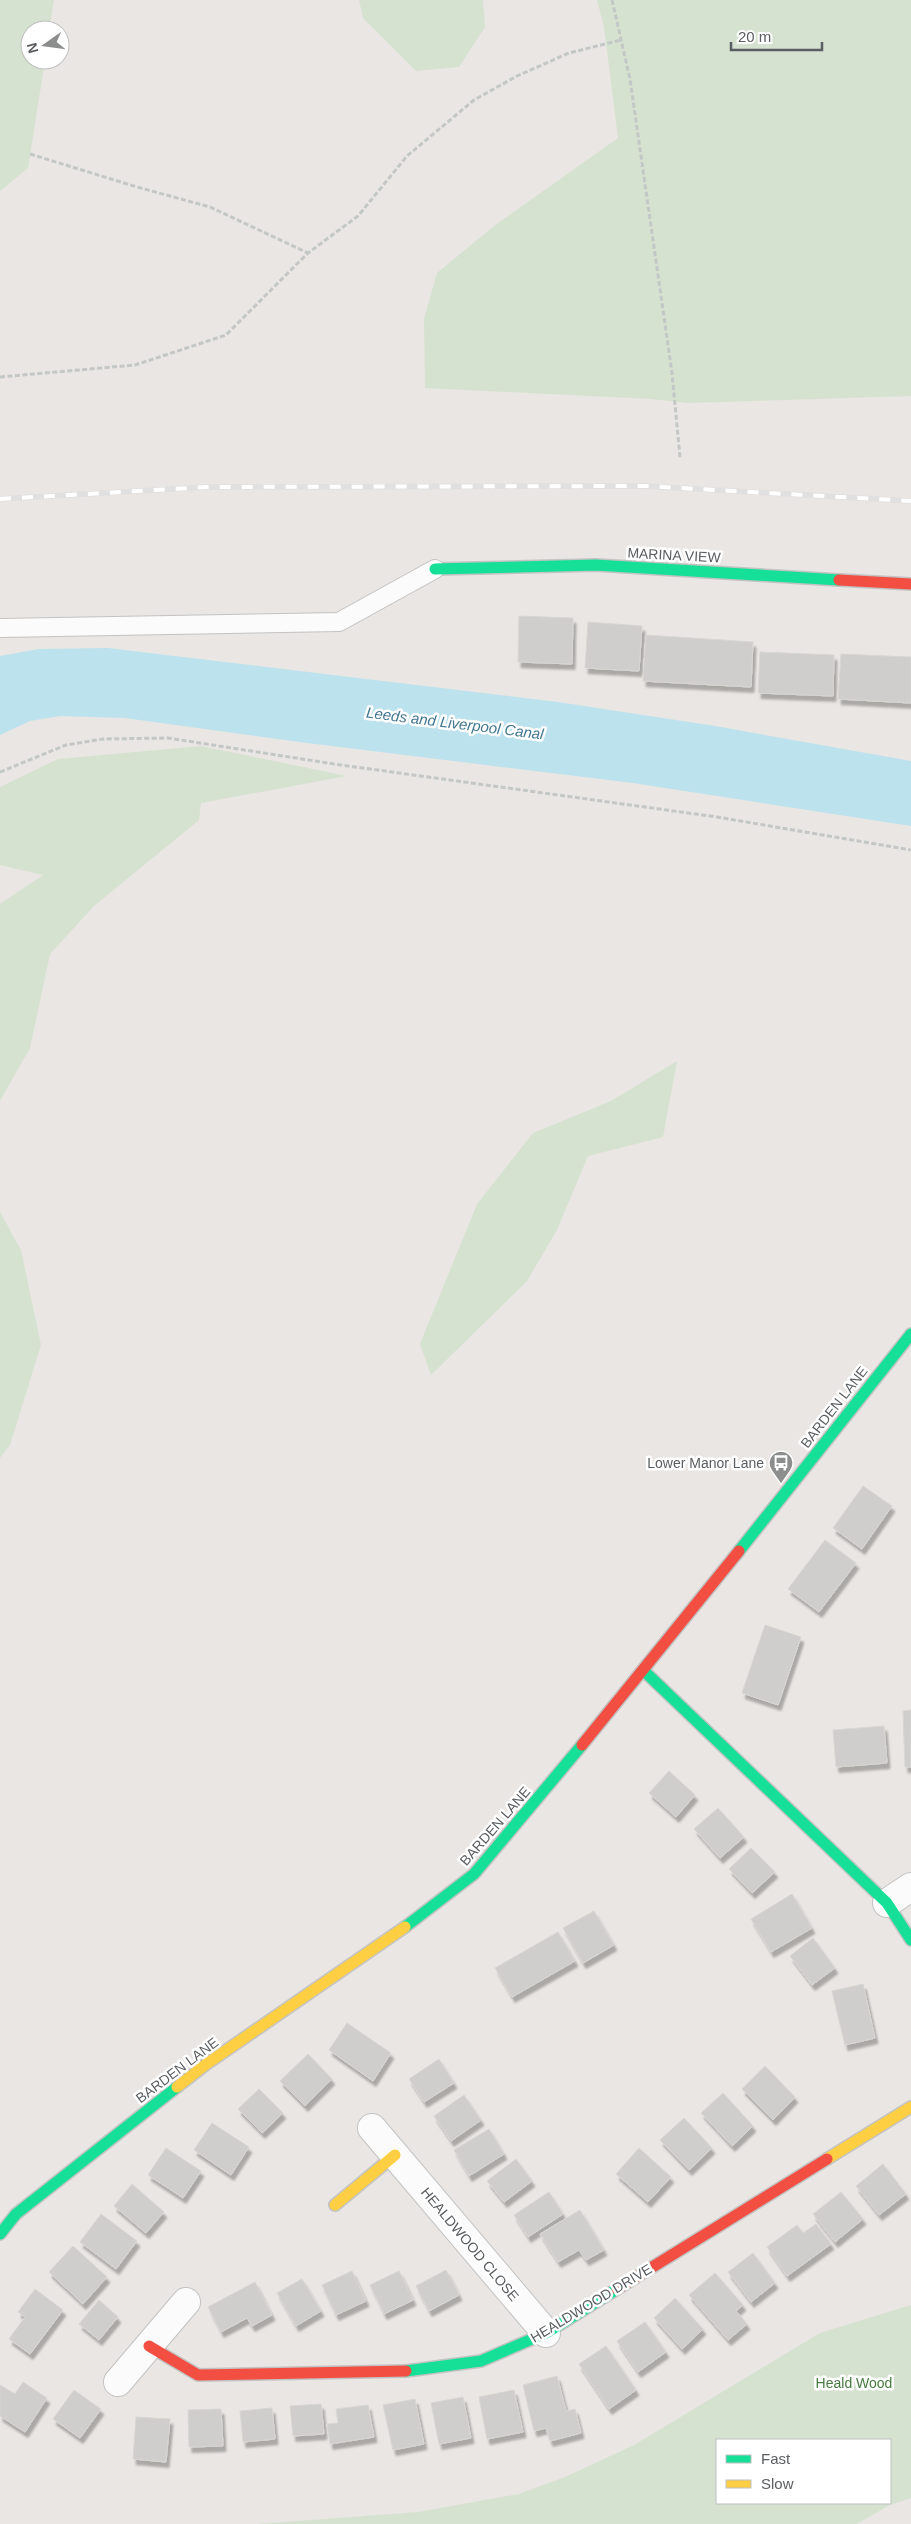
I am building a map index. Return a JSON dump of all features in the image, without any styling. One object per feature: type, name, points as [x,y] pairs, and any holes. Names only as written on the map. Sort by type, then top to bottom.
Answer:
[{"type":"street","name":"MARINA VIEW","points":[[435,569],[596,565],[911,584]]},
{"type":"street","name":"BARDEN LANE","points":[[0,2234],[16,2214],[205,2065],[415,1920],[474,1874],[644,1671],[911,1334]]},
{"type":"street","points":[[644,1671],[887,1903],[911,1940]]},
{"type":"street","points":[[887,1903],[911,1887]]},
{"type":"street","name":"HEALDWOOD DRIVE","points":[[149,2346],[198,2375],[398,2372],[481,2361],[546,2333],[911,2107]]},
{"type":"street","name":"HEALDWOOD CLOSE","points":[[372,2128],[546,2333]]},
{"type":"street","points":[[336,2205],[395,2155]]},
{"type":"street","points":[[118,2382],[186,2302]]},
{"type":"lane","points":[[0,628],[339,622],[435,569]]},
{"type":"path","points":[[612,0],[630,79],[672,373],[680,457]]},
{"type":"path","points":[[0,377],[135,365],[226,335],[308,253],[358,216],[407,156],[474,100],[517,76],[568,53],[621,40]]},
{"type":"path","points":[[30,154],[210,207],[308,253]]},
{"type":"path","points":[[0,772],[66,745],[103,739],[168,738],[334,764],[717,817],[911,850]]},
{"type":"green space","points":[[0,0],[54,0],[51,20],[20,20],[20,70],[43,70],[28,168],[0,191]]},
{"type":"green space","points":[[359,0],[483,0],[485,27],[459,67],[416,71],[363,18]]},
{"type":"green space","points":[[597,0],[911,0],[911,396],[689,403],[650,399],[425,388],[424,319],[437,273],[494,226],[618,138],[604,27]]},
{"type":"green space","points":[[201,746],[347,776],[201,803],[199,820],[94,906],[50,954],[30,1048],[0,1101],[0,904],[43,875],[0,865],[0,787],[58,759]]},
{"type":"green space","points":[[677,1061],[663,1137],[588,1156],[557,1230],[527,1281],[431,1375],[420,1344],[477,1204],[533,1133],[611,1101]]},
{"type":"green space","points":[[0,1212],[21,1250],[41,1345],[10,1445],[0,1458]]},
{"type":"green space","name":"Heald Wood","points":[[911,2305],[911,2498],[890,2505],[857,2524],[257,2524],[418,2512],[519,2494],[565,2477],[634,2445],[820,2333]]},
{"type":"water","name":"Leeds and Liverpool Canal","points":[[108,648],[558,702],[715,726],[911,761],[911,826],[633,783],[307,743],[125,718],[60,716],[30,721],[0,735],[0,656],[39,649]]},
{"type":"building","points":[[519,616],[573,618],[572,664],[518,662]]},
{"type":"building","points":[[588,622],[642,626],[639,671],[585,668]]},
{"type":"building","points":[[646,635],[753,642],[751,687],[643,681]]},
{"type":"building","points":[[760,652],[834,655],[833,696],[758,693]]},
{"type":"building","points":[[841,654],[911,657],[911,703],[838,699]]},
{"type":"building","points":[[863,1486],[892,1506],[862,1549],[833,1528]]},
{"type":"building","points":[[825,1540],[856,1563],[819,1612],[788,1589]]},
{"type":"building","points":[[765,1625],[801,1637],[778,1705],[742,1693]]},
{"type":"building","points":[[911,1710],[911,1767],[905,1767],[903,1711]]},
{"type":"building","points":[[884,1726],[887,1763],[836,1767],[833,1730]]},
{"type":"building","points":[[669,1771],[695,1795],[676,1817],[649,1793]]},
{"type":"building","points":[[718,1808],[744,1837],[720,1858],[694,1829]]},
{"type":"building","points":[[751,1848],[775,1872],[752,1893],[729,1869]]},
{"type":"building","points":[[792,1894],[812,1928],[771,1952],[751,1919]]},
{"type":"building","points":[[594,1911],[614,1945],[583,1963],[563,1928]]},
{"type":"building","points":[[558,1932],[575,1961],[512,1997],[495,1968]]},
{"type":"building","points":[[813,1938],[835,1968],[812,1985],[790,1956]]},
{"type":"building","points":[[863,1984],[875,2038],[845,2045],[832,1991]]},
{"type":"building","points":[[347,2023],[391,2053],[373,2081],[329,2050]]},
{"type":"building","points":[[308,2054],[332,2079],[305,2106],[280,2081]]},
{"type":"building","points":[[439,2059],[454,2083],[424,2102],[409,2079]]},
{"type":"building","points":[[765,2066],[795,2097],[773,2120],[742,2089]]},
{"type":"building","points":[[259,2089],[283,2113],[262,2133],[238,2109]]},
{"type":"building","points":[[723,2093],[753,2126],[732,2146],[701,2113]]},
{"type":"building","points":[[464,2095],[481,2120],[451,2141],[434,2116]]},
{"type":"building","points":[[684,2118],[712,2148],[689,2170],[660,2140]]},
{"type":"building","points":[[212,2123],[249,2147],[231,2175],[194,2150]]},
{"type":"building","points":[[489,2129],[504,2154],[469,2176],[454,2150]]},
{"type":"building","points":[[166,2148],[201,2171],[183,2198],[148,2175]]},
{"type":"building","points":[[639,2148],[671,2177],[648,2202],[616,2174]]},
{"type":"building","points":[[516,2159],[532,2181],[504,2202],[487,2181]]},
{"type":"building","points":[[883,2164],[906,2194],[879,2215],[856,2186]]},
{"type":"building","points":[[132,2184],[164,2212],[146,2233],[114,2206]]},
{"type":"building","points":[[549,2192],[563,2214],[528,2237],[514,2215]]},
{"type":"building","points":[[841,2192],[863,2219],[835,2242],[813,2214]]},
{"type":"building","points":[[580,2210],[604,2250],[586,2260],[579,2250],[558,2262],[540,2234]]},
{"type":"building","points":[[101,2214],[137,2241],[116,2269],[80,2242]]},
{"type":"building","points":[[816,2224],[831,2244],[787,2276],[767,2247],[797,2225],[803,2233]]},
{"type":"building","points":[[73,2246],[107,2277],[83,2304],[49,2272]]},
{"type":"building","points":[[753,2253],[775,2283],[751,2302],[728,2272]]},
{"type":"building","points":[[446,2270],[459,2295],[429,2311],[416,2286]]},
{"type":"building","points":[[352,2271],[366,2301],[336,2315],[322,2285]]},
{"type":"building","points":[[399,2271],[413,2300],[384,2314],[370,2285]]},
{"type":"building","points":[[715,2273],[743,2305],[736,2311],[747,2324],[728,2340],[689,2295]]},
{"type":"building","points":[[302,2279],[321,2311],[296,2326],[277,2293]]},
{"type":"building","points":[[255,2282],[272,2315],[252,2326],[247,2318],[221,2332],[208,2307]]},
{"type":"building","points":[[35,2289],[63,2310],[30,2354],[9,2339],[25,2317],[18,2312]]},
{"type":"building","points":[[675,2298],[703,2329],[682,2349],[654,2318]]},
{"type":"building","points":[[99,2300],[118,2317],[99,2340],[79,2324]]},
{"type":"building","points":[[645,2322],[666,2352],[638,2372],[617,2341]]},
{"type":"building","points":[[606,2346],[636,2390],[609,2409],[579,2364]]},
{"type":"building","points":[[557,2376],[566,2411],[575,2409],[581,2433],[550,2441],[546,2428],[534,2431],[523,2385]]},
{"type":"building","points":[[23,2382],[47,2398],[25,2432],[0,2416],[0,2385],[15,2394]]},
{"type":"building","points":[[74,2390],[101,2409],[80,2438],[53,2419]]},
{"type":"building","points":[[514,2390],[523,2432],[487,2439],[479,2397]]},
{"type":"building","points":[[463,2397],[471,2438],[439,2444],[431,2403]]},
{"type":"building","points":[[415,2399],[424,2444],[393,2450],[383,2405]]},
{"type":"building","points":[[321,2404],[324,2434],[293,2436],[290,2406]]},
{"type":"building","points":[[368,2405],[374,2437],[330,2444],[327,2424],[338,2423],[336,2409]]},
{"type":"building","points":[[272,2408],[275,2439],[243,2442],[240,2411]]},
{"type":"building","points":[[221,2409],[223,2446],[189,2447],[188,2410]]},
{"type":"building","points":[[136,2417],[170,2419],[166,2462],[133,2459]]},
{"type":"railway","points":[[0,499],[207,487],[645,486],[911,501]]},
{"type":"traffic: fast","points":[[435,569],[596,565],[839,580]]},
{"type":"traffic: fast","points":[[739,1551],[911,1334]]},
{"type":"traffic: fast","points":[[644,1671],[887,1903],[911,1940]]},
{"type":"traffic: fast","points":[[405,1927],[474,1874],[582,1745]]},
{"type":"traffic: fast","points":[[0,2234],[16,2214],[177,2087]]},
{"type":"traffic: fast","points":[[406,2371],[481,2361],[546,2333],[617,2289]]},
{"type":"traffic: slow","points":[[177,2087],[205,2065],[405,1927]]},
{"type":"traffic: slow","points":[[827,2159],[911,2107]]},
{"type":"traffic: slow","points":[[335,2205],[395,2155]]},
{"type":"traffic: jam","points":[[839,580],[911,584]]},
{"type":"traffic: jam","points":[[582,1745],[739,1551]]},
{"type":"traffic: jam","points":[[617,2289],[827,2159]]},
{"type":"traffic: jam","points":[[149,2346],[198,2375],[406,2371]]},
{"type":"place","name":"Lower Manor Lane","points":[[781,1484]]}]
